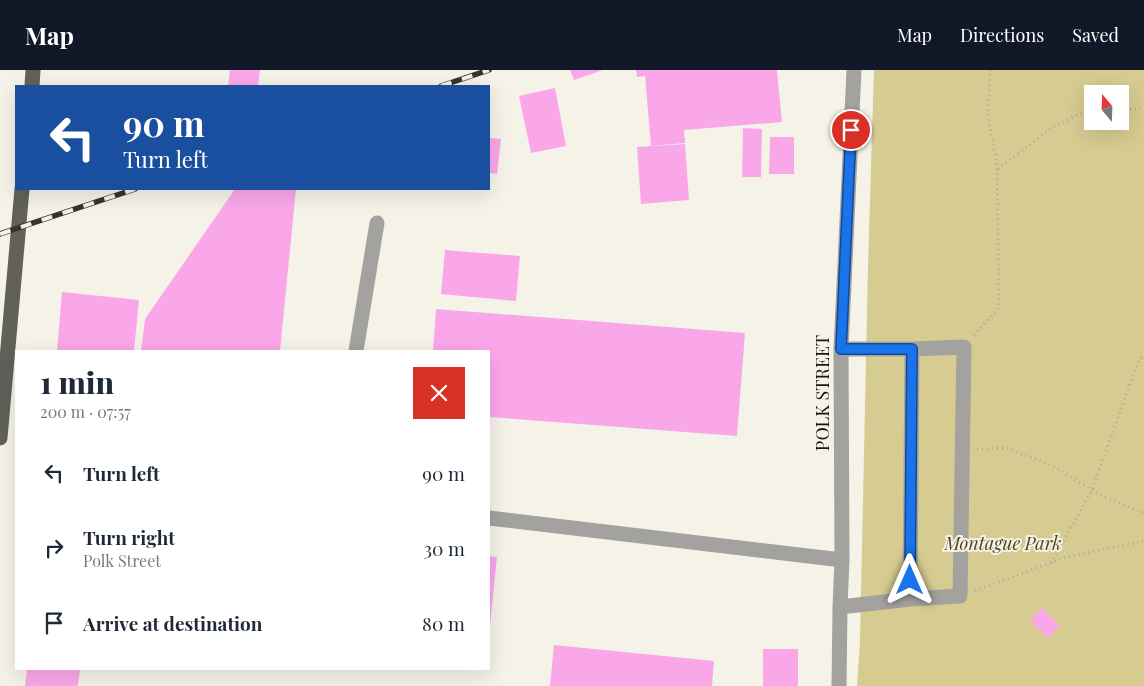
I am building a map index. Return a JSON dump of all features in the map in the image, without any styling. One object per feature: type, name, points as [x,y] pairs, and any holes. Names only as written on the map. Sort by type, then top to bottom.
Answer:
[{"type":"main road","points":[[32,85],[34,70]]},
{"type":"main road","points":[[0,438],[22,190]]},
{"type":"street","name":"POLK STREET","points":[[839,686],[842,560],[841,349],[854,70]]},
{"type":"street","points":[[356,350],[376,223]]},
{"type":"street","points":[[840,607],[910,599],[960,596],[964,347],[841,349]]},
{"type":"street","points":[[910,599],[912,349]]},
{"type":"street","points":[[490,518],[842,560]]},
{"type":"path","points":[[964,347],[999,308],[997,170],[988,115],[990,70]]},
{"type":"path","points":[[1129,109],[1144,109]]},
{"type":"path","points":[[997,170],[1053,127],[1084,112]]},
{"type":"path","points":[[1050,563],[1092,490],[1138,362],[1144,354]]},
{"type":"path","points":[[963,450],[1007,448],[1053,466],[1102,496],[1144,512]]},
{"type":"path","points":[[960,596],[1066,557],[1144,541]]},
{"type":"green space","name":"Montague Park","points":[[874,70],[1144,70],[1144,686],[857,686],[860,642]]},
{"type":"building","points":[[230,70],[260,70],[258,85],[228,85]]},
{"type":"building","points":[[570,70],[603,70],[574,80]]},
{"type":"building","points":[[636,70],[777,70],[782,122],[684,130],[685,143],[651,146],[645,76],[637,77]]},
{"type":"building","points":[[555,88],[566,146],[531,153],[519,96]]},
{"type":"building","points":[[743,128],[762,129],[761,177],[742,177]]},
{"type":"building","points":[[770,137],[794,137],[794,174],[769,174]]},
{"type":"building","points":[[490,138],[501,139],[497,174],[490,173]]},
{"type":"building","points":[[685,144],[689,200],[641,204],[637,147]]},
{"type":"building","points":[[234,190],[296,190],[280,350],[141,350],[145,319]]},
{"type":"building","points":[[445,250],[520,256],[516,301],[441,294]]},
{"type":"building","points":[[62,292],[139,300],[134,350],[57,350]]},
{"type":"building","points":[[436,309],[745,333],[737,436],[490,417],[490,350],[433,350]]},
{"type":"building","points":[[490,556],[497,557],[490,625]]},
{"type":"building","points":[[1042,608],[1060,626],[1048,638],[1030,620]]},
{"type":"building","points":[[554,645],[714,661],[712,686],[550,686]]},
{"type":"building","points":[[763,649],[798,649],[798,686],[763,686]]},
{"type":"building","points":[[27,670],[80,670],[78,686],[25,686]]},
{"type":"railway","points":[[444,85],[489,70]]},
{"type":"railway","points":[[0,234],[132,190]]},
{"type":"route","points":[[851,130],[841,349],[912,349],[910,580]]}]
